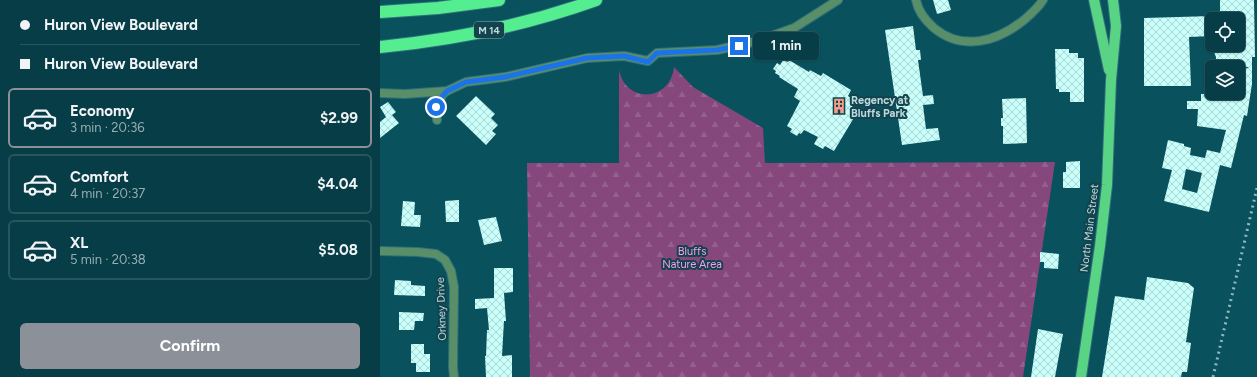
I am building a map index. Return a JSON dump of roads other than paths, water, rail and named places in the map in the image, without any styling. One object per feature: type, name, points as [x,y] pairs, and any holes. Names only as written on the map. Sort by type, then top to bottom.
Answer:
[{"type":"highway","points":[[380,12],[438,8],[499,0]]},
{"type":"highway","name":"M 14","points":[[380,47],[419,43],[497,29],[573,8],[596,0]]},
{"type":"main road","name":"North Main Street","points":[[1094,0],[1111,80]]},
{"type":"main road","name":"North Main Street","points":[[1081,377],[1099,254],[1107,185],[1111,80],[1116,26],[1113,0]]},
{"type":"street","points":[[380,93],[405,94],[447,91],[466,82],[505,77],[587,58],[624,56],[648,62],[657,53],[717,50],[739,46],[757,42],[794,28],[838,0]]},
{"type":"street","points":[[916,0],[922,15],[940,33],[955,39],[969,41],[984,41],[1012,29],[1039,6],[1043,0]]},
{"type":"street","points":[[437,120],[436,107],[438,101],[447,91]]},
{"type":"street","name":"Orkney Drive","points":[[380,251],[436,254],[445,260],[451,271],[454,287],[454,377]]},
{"type":"railway","points":[[1213,377],[1257,188]]},
{"type":"place","name":"Regency at Bluffs Park","points":[[839,106]]},
{"type":"park label","name":"Bluffs Nature Area","points":[[692,257]]}]
